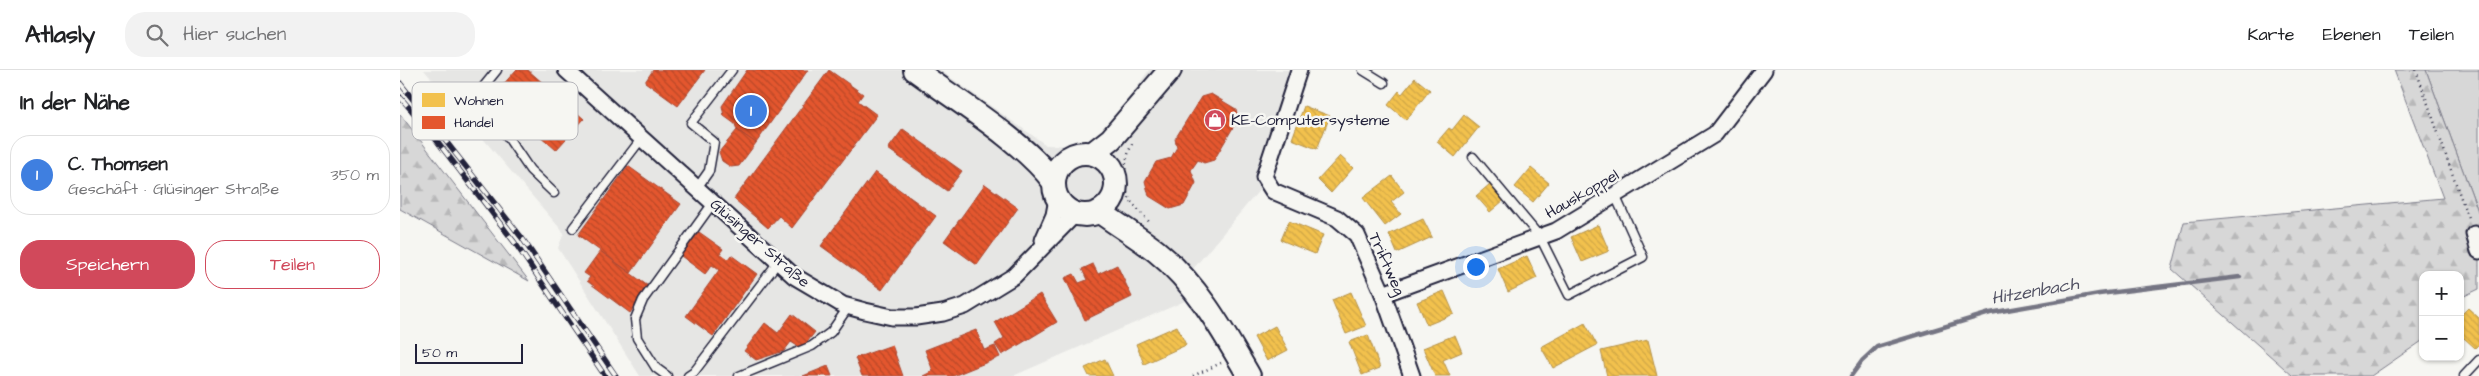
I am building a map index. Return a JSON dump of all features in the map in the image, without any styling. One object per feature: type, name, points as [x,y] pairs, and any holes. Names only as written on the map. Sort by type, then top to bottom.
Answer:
[{"type":"main road","points":[[915,70],[997,129],[1045,169],[1062,206],[1075,214],[1092,215],[1115,204]]},
{"type":"main road","points":[[1093,153],[1111,139],[1166,76]]},
{"type":"main road","points":[[1112,168],[1121,148],[1166,76]]},
{"type":"main road","points":[[997,129],[1050,155],[1065,160],[1083,152],[1100,156],[1112,168],[1116,188],[1115,204],[1156,251],[1174,268],[1212,314],[1249,376]]},
{"type":"main road","name":"Glüsinger Straße","points":[[1055,190],[1055,173],[1065,160]]},
{"type":"street","name":"Glüsinger Straße","points":[[566,70],[794,276],[816,290],[848,306],[892,317],[943,313],[965,306],[991,292],[1014,276],[1075,214]]},
{"type":"street","name":"Triftweg","points":[[1299,70],[1264,176],[1273,191],[1337,218],[1357,235],[1383,294],[1412,376]]},
{"type":"street","name":"Hauskoppel","points":[[1383,294],[1556,231],[1715,134],[1764,70]]},
{"type":"street","name":"Glüsinger Straße","points":[[1038,252],[1054,215],[1055,190]]},
{"type":"street","points":[[2474,234],[2479,251]]},
{"type":"lane","points":[[487,82],[497,70]]},
{"type":"lane","points":[[697,188],[709,171],[714,142],[691,123],[732,70]]},
{"type":"lane","points":[[1363,70],[1384,82]]},
{"type":"lane","points":[[573,228],[642,138]]},
{"type":"lane","points":[[510,140],[530,170],[554,193]]},
{"type":"lane","points":[[1473,157],[1540,237],[1569,295],[1642,257],[1615,195]]},
{"type":"lane","points":[[667,376],[656,368],[637,338],[635,319],[644,300],[713,203]]},
{"type":"lane","points":[[688,376],[694,372],[778,262]]},
{"type":"lane","points":[[739,376],[812,346],[831,332],[848,306]]},
{"type":"lane","points":[[2464,376],[2479,360]]},
{"type":"path","points":[[2416,70],[2474,234]]},
{"type":"path","points":[[1115,204],[1126,189],[1126,161],[1134,140]]},
{"type":"path","points":[[1193,376],[1227,360]]},
{"type":"shaded area","points":[[424,70],[940,70],[1046,145],[1074,146],[1102,135],[1149,70],[1307,70],[1271,176],[1193,269],[1205,284],[1185,301],[1013,376],[640,376],[558,248],[564,233],[484,140],[578,140],[578,82],[434,82]]},
{"type":"green space","points":[[2394,70],[2426,70],[2479,214],[2479,289],[2464,296],[2464,271],[2419,271],[2419,343],[2371,376],[2293,376],[2172,269],[2184,222],[2443,198]]},
{"type":"green space","points":[[2426,70],[2479,70],[2479,214]]},
{"type":"green space","points":[[400,114],[412,130],[412,140],[420,140],[529,281],[400,209]]},
{"type":"building: Wohnen","points":[[1415,78],[1430,90],[1406,120],[1388,105],[1399,91],[1402,94]]},
{"type":"building: Wohnen","points":[[1304,106],[1330,116],[1317,149],[1292,139]]},
{"type":"building: Wohnen","points":[[1464,115],[1479,127],[1455,157],[1437,142],[1449,128],[1452,130]]},
{"type":"building: Wohnen","points":[[1340,156],[1353,168],[1331,193],[1318,180]]},
{"type":"building: Wohnen","points":[[1531,168],[1549,183],[1533,202],[1515,187]]},
{"type":"building: Wohnen","points":[[1392,176],[1404,192],[1391,202],[1401,214],[1385,226],[1363,198]]},
{"type":"building: Wohnen","points":[[1490,184],[1504,200],[1490,212],[1476,196]]},
{"type":"building: Wohnen","points":[[1423,219],[1432,237],[1397,253],[1389,234]]},
{"type":"building: Wohnen","points":[[1289,221],[1323,235],[1315,254],[1281,240]]},
{"type":"building: Wohnen","points":[[1598,225],[1609,251],[1582,262],[1571,237]]},
{"type":"building: Wohnen","points":[[1527,256],[1537,278],[1508,292],[1498,269]]},
{"type":"building: Wohnen","points":[[1444,291],[1454,314],[1427,325],[1417,302]]},
{"type":"building: Wohnen","points":[[1351,292],[1366,326],[1346,334],[1332,300]]},
{"type":"building: Wohnen","points":[[2468,308],[2479,318],[2479,344],[2475,348],[2464,338],[2464,312]]},
{"type":"building: Wohnen","points":[[1585,323],[1597,345],[1553,368],[1541,347]]},
{"type":"building: Wohnen","points":[[1177,326],[1186,345],[1144,364],[1136,344]]},
{"type":"building: Wohnen","points":[[1275,326],[1288,350],[1267,361],[1254,337]]},
{"type":"building: Wohnen","points":[[1368,335],[1380,368],[1362,375],[1349,342]]},
{"type":"building: Wohnen","points":[[1455,335],[1462,352],[1443,360],[1450,376],[1435,376],[1423,348]]},
{"type":"building: Wohnen","points":[[1648,340],[1657,376],[1607,376],[1601,351]]},
{"type":"building: Wohnen","points":[[1105,359],[1113,376],[1089,376],[1085,368]]},
{"type":"building: Handel","points":[[516,70],[528,70],[542,82],[505,82]]},
{"type":"building: Handel","points":[[653,70],[705,70],[678,106],[645,82]]},
{"type":"building: Handel","points":[[747,70],[808,70],[756,143],[737,130],[735,124],[724,116],[722,106]]},
{"type":"building: Handel","points":[[829,70],[863,94],[858,101],[877,115],[792,228],[779,216],[768,228],[734,199]]},
{"type":"building: Handel","points":[[1211,94],[1236,109],[1238,119],[1214,160],[1204,163],[1198,160],[1191,170],[1196,183],[1184,205],[1170,209],[1149,196],[1145,181],[1156,162],[1171,158],[1177,147],[1175,139],[1201,97]]},
{"type":"building: Handel","points":[[578,114],[584,119],[578,126]]},
{"type":"building: Handel","points":[[903,129],[962,171],[947,191],[888,149]]},
{"type":"building: Handel","points":[[737,130],[756,143],[739,166],[731,167],[722,161],[719,152]]},
{"type":"building: Handel","points":[[545,140],[565,140],[556,150]]},
{"type":"building: Handel","points":[[628,166],[681,204],[631,273],[578,235]]},
{"type":"building: Handel","points":[[875,172],[936,216],[882,290],[821,246]]},
{"type":"building: Handel","points":[[985,184],[1018,208],[977,265],[944,241]]},
{"type":"building: Handel","points":[[699,232],[723,249],[720,253],[728,259],[731,255],[757,274],[713,336],[686,316],[719,270],[712,265],[705,274],[681,256]]},
{"type":"building: Handel","points":[[600,251],[648,286],[630,313],[587,281],[590,277],[584,273]]},
{"type":"building: Handel","points":[[1093,264],[1098,274],[1117,265],[1132,297],[1085,320],[1065,278],[1074,274],[1079,283],[1087,280],[1082,269]]},
{"type":"building: Handel","points":[[1040,294],[1057,322],[1002,355],[995,344],[1004,338],[995,322]]},
{"type":"building: Handel","points":[[792,314],[815,332],[804,346],[799,347],[791,342],[784,351],[756,360],[744,351],[765,323],[778,333]]},
{"type":"building: Handel","points":[[976,330],[984,350],[995,346],[1000,357],[953,376],[923,376],[933,371],[925,350]]},
{"type":"building: Handel","points":[[892,345],[903,376],[862,376],[855,358]]},
{"type":"building: Handel","points":[[828,366],[832,376],[803,376]]},
{"type":"waterway","name":"Hitzenbach","points":[[1851,376],[1862,361],[1877,347],[1990,313],[2099,294],[2240,277]]},
{"type":"railway","points":[[400,83],[412,98]]},
{"type":"railway","points":[[400,97],[412,111]]},
{"type":"railway","points":[[436,140],[515,243],[605,376]]},
{"type":"railway","points":[[445,140],[522,238],[616,376]]},
{"type":"place","name":"C. Thomsen","points":[[751,111]]},
{"type":"place","name":"KE-Computersysteme","points":[[1215,120]]}]
